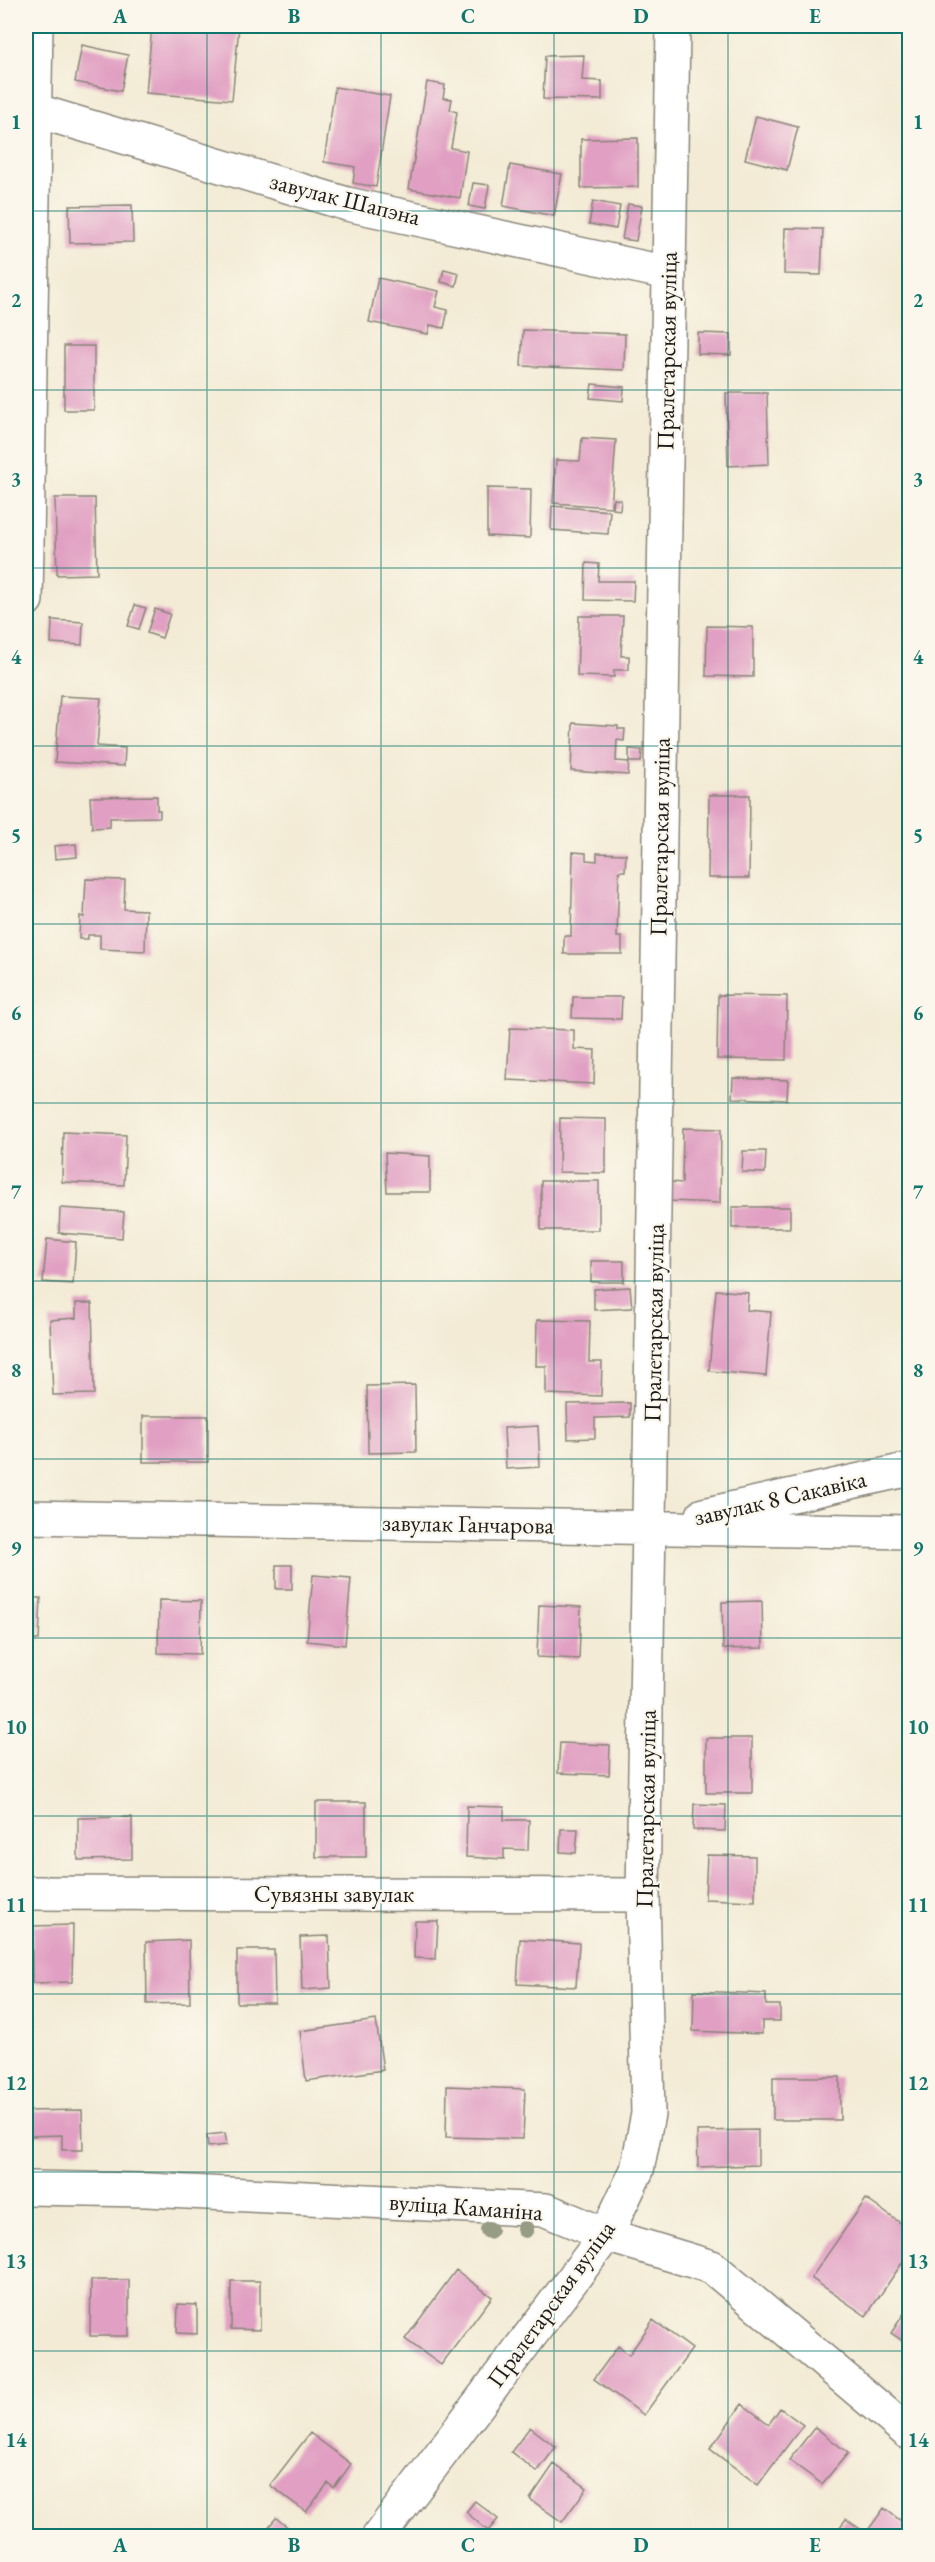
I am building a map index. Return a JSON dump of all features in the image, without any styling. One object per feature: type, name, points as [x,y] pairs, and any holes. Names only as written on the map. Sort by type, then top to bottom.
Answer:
[{"type":"street","points":[[26,600],[30,110],[36,26]]},
{"type":"street","name":"Пралетарская вуліца","points":[[380,2536],[606,2235],[637,2170],[648,2114],[644,1895],[673,26]]},
{"type":"street","name":"завулак Шапэна","points":[[30,110],[347,204],[668,273]]},
{"type":"street","name":"завулак 8 Сакавіка","points":[[651,1527],[909,1469]]},
{"type":"street","name":"завулак Ганчарова","points":[[26,1517],[909,1532]]},
{"type":"street","name":"Сувязны завулак","points":[[26,1893],[644,1895]]},
{"type":"street","name":"вуліца Каманіна","points":[[26,2188],[147,2190],[546,2210],[606,2235],[712,2267],[909,2434]]},
{"type":"building","points":[[152,26],[239,26],[232,100],[146,93]]},
{"type":"building","points":[[82,45],[128,55],[121,91],[75,82]]},
{"type":"building","points":[[584,55],[582,80],[602,81],[602,100],[543,99],[545,56]]},
{"type":"building","points":[[427,82],[445,85],[443,98],[452,99],[450,110],[457,112],[451,148],[467,151],[460,198],[409,189]]},
{"type":"building","points":[[335,87],[390,96],[376,187],[353,183],[355,167],[324,162]]},
{"type":"building","points":[[756,116],[798,127],[787,170],[745,159]]},
{"type":"building","points":[[638,138],[638,187],[581,188],[581,139]]},
{"type":"building","points":[[510,165],[562,174],[554,216],[503,206]]},
{"type":"building","points":[[473,183],[489,185],[485,209],[469,206]]},
{"type":"building","points":[[593,201],[620,206],[616,229],[589,224]]},
{"type":"building","points":[[628,204],[642,206],[636,241],[622,239]]},
{"type":"building","points":[[132,205],[133,242],[70,243],[69,206]]},
{"type":"building","points":[[785,228],[823,229],[821,275],[784,274]]},
{"type":"building","points":[[444,269],[459,273],[456,286],[441,282]]},
{"type":"building","points":[[378,278],[439,291],[435,307],[448,310],[444,328],[430,325],[428,334],[369,322]]},
{"type":"building","points":[[523,330],[625,334],[624,370],[521,366]]},
{"type":"building","points":[[698,333],[731,334],[731,355],[698,354]]},
{"type":"building","points":[[64,346],[94,346],[94,410],[64,410]]},
{"type":"building","points":[[592,384],[624,387],[623,401],[590,398]]},
{"type":"building","points":[[726,393],[767,393],[769,464],[728,466]]},
{"type":"building","points":[[582,438],[616,440],[611,507],[553,503],[556,460],[580,461]]},
{"type":"building","points":[[487,488],[531,489],[530,538],[487,536]]},
{"type":"building","points":[[55,498],[95,498],[97,574],[57,575]]},
{"type":"building","points":[[614,499],[621,500],[620,510],[613,509]]},
{"type":"building","points":[[552,506],[610,511],[608,534],[551,530]]},
{"type":"building","points":[[586,563],[599,564],[598,581],[634,581],[633,601],[585,600]]},
{"type":"building","points":[[135,605],[146,608],[139,629],[128,626]]},
{"type":"building","points":[[155,609],[170,614],[162,638],[147,633]]},
{"type":"building","points":[[579,616],[623,616],[621,656],[629,656],[629,670],[614,670],[614,677],[577,676]]},
{"type":"building","points":[[52,620],[83,622],[82,645],[51,643]]},
{"type":"building","points":[[707,626],[753,627],[753,677],[706,676]]},
{"type":"building","points":[[60,696],[101,698],[97,746],[125,748],[124,766],[55,762]]},
{"type":"building","points":[[573,723],[618,726],[618,729],[625,729],[624,741],[617,740],[616,761],[629,762],[628,775],[571,771]]},
{"type":"building","points":[[629,749],[642,750],[641,762],[629,762]]},
{"type":"building","points":[[709,795],[750,795],[749,878],[708,878]]},
{"type":"building","points":[[157,796],[157,810],[160,810],[160,817],[110,818],[110,827],[92,828],[90,797]]},
{"type":"building","points":[[76,844],[77,857],[55,859],[54,846]]},
{"type":"building","points":[[573,852],[586,853],[586,860],[597,861],[597,853],[626,854],[625,871],[619,871],[617,937],[622,937],[622,954],[564,954],[564,936],[571,936]]},
{"type":"building","points":[[86,879],[125,880],[124,909],[146,910],[145,951],[100,949],[100,935],[88,935],[88,939],[79,939],[80,916],[84,917]]},
{"type":"building","points":[[718,995],[787,996],[786,1060],[717,1059]]},
{"type":"building","points":[[573,997],[622,997],[621,1019],[572,1018]]},
{"type":"building","points":[[510,1028],[574,1030],[574,1049],[595,1050],[594,1084],[507,1080]]},
{"type":"building","points":[[733,1078],[788,1080],[787,1100],[732,1098]]},
{"type":"building","points":[[560,1118],[606,1119],[606,1173],[559,1172]]},
{"type":"building","points":[[683,1128],[721,1129],[720,1203],[669,1201],[670,1182],[682,1183]]},
{"type":"building","points":[[63,1132],[126,1135],[124,1185],[62,1182]]},
{"type":"building","points":[[743,1151],[766,1151],[765,1173],[742,1172]]},
{"type":"building","points":[[385,1153],[430,1156],[430,1192],[387,1192]]},
{"type":"building","points":[[541,1181],[599,1181],[599,1230],[541,1230]]},
{"type":"building","points":[[732,1207],[790,1207],[790,1228],[732,1228]]},
{"type":"building","points":[[60,1208],[124,1212],[122,1238],[59,1233]]},
{"type":"building","points":[[47,1239],[76,1242],[73,1284],[43,1282]]},
{"type":"building","points":[[591,1261],[624,1261],[624,1282],[591,1282]]},
{"type":"building","points":[[630,1287],[632,1308],[594,1310],[594,1289]]},
{"type":"building","points":[[716,1290],[748,1293],[747,1310],[771,1312],[766,1376],[709,1371]]},
{"type":"building","points":[[76,1303],[92,1303],[94,1394],[53,1395],[50,1320],[76,1318]]},
{"type":"building","points":[[537,1320],[590,1321],[589,1362],[602,1362],[601,1396],[546,1394],[546,1366],[536,1366]]},
{"type":"building","points":[[415,1385],[416,1452],[368,1453],[367,1386]]},
{"type":"building","points":[[630,1403],[630,1417],[595,1418],[595,1438],[568,1439],[567,1404]]},
{"type":"building","points":[[143,1416],[208,1416],[208,1462],[143,1462]]},
{"type":"building","points":[[538,1426],[540,1467],[506,1469],[504,1428]]},
{"type":"building","points":[[276,1565],[292,1565],[292,1589],[276,1589]]},
{"type":"building","points":[[313,1575],[351,1578],[345,1645],[307,1641]]},
{"type":"building","points":[[26,1598],[41,1598],[39,1640],[26,1640]]},
{"type":"building","points":[[159,1600],[201,1601],[200,1654],[158,1653]]},
{"type":"building","points":[[762,1601],[763,1648],[723,1649],[722,1602]]},
{"type":"building","points":[[539,1605],[581,1607],[579,1659],[537,1657]]},
{"type":"building","points":[[706,1738],[752,1738],[752,1793],[706,1793]]},
{"type":"building","points":[[560,1743],[610,1745],[609,1775],[558,1773]]},
{"type":"building","points":[[316,1802],[366,1802],[366,1857],[316,1857]]},
{"type":"building","points":[[694,1804],[726,1805],[725,1831],[693,1830]]},
{"type":"building","points":[[467,1806],[504,1807],[504,1820],[529,1820],[528,1850],[504,1849],[504,1859],[466,1857]]},
{"type":"building","points":[[132,1817],[132,1859],[78,1860],[78,1818]]},
{"type":"building","points":[[561,1829],[578,1829],[576,1853],[560,1852]]},
{"type":"building","points":[[707,1855],[755,1856],[755,1901],[705,1899]]},
{"type":"building","points":[[415,1921],[438,1921],[436,1959],[414,1958]]},
{"type":"building","points":[[73,1925],[72,1982],[32,1983],[32,1926]]},
{"type":"building","points":[[329,1936],[331,1988],[302,1990],[300,1937]]},
{"type":"building","points":[[520,1939],[579,1943],[576,1987],[517,1984]]},
{"type":"building","points":[[189,1940],[190,2003],[147,2004],[146,1942]]},
{"type":"building","points":[[237,1950],[274,1950],[275,2003],[237,2003]]},
{"type":"building","points":[[694,1991],[766,1994],[766,2005],[780,2005],[780,2021],[762,2021],[762,2034],[693,2031]]},
{"type":"building","points":[[376,2020],[383,2070],[306,2081],[300,2031]]},
{"type":"building","points":[[773,2077],[840,2077],[840,2120],[773,2120]]},
{"type":"building","points":[[447,2086],[525,2089],[523,2139],[446,2137]]},
{"type":"building","points":[[82,2110],[83,2150],[62,2150],[62,2135],[28,2136],[29,2144],[26,2144],[26,2111]]},
{"type":"building","points":[[758,2130],[758,2165],[698,2167],[697,2131]]},
{"type":"building","points":[[225,2133],[227,2145],[208,2147],[207,2135]]},
{"type":"building","points":[[866,2199],[909,2229],[909,2253],[866,2316],[811,2278]]},
{"type":"building","points":[[456,2270],[492,2297],[441,2365],[405,2339]]},
{"type":"building","points":[[91,2280],[129,2280],[129,2336],[90,2336]]},
{"type":"building","points":[[231,2281],[260,2281],[260,2330],[231,2329]]},
{"type":"building","points":[[178,2304],[197,2305],[197,2334],[177,2333]]},
{"type":"building","points":[[909,2306],[909,2345],[891,2333]]},
{"type":"building","points":[[653,2320],[692,2349],[644,2415],[594,2379],[618,2346],[629,2355]]},
{"type":"building","points":[[742,2404],[769,2424],[780,2408],[803,2425],[758,2485],[710,2449]]},
{"type":"building","points":[[530,2427],[556,2447],[537,2472],[511,2452]]},
{"type":"building","points":[[815,2427],[848,2453],[822,2484],[789,2460]]},
{"type":"building","points":[[310,2433],[351,2464],[334,2488],[328,2483],[306,2512],[270,2485]]},
{"type":"building","points":[[554,2464],[587,2488],[562,2522],[530,2499]]},
{"type":"building","points":[[475,2501],[498,2519],[488,2531],[466,2512]]},
{"type":"building","points":[[884,2508],[909,2527],[905,2536],[833,2536],[846,2519],[866,2533]]},
{"type":"building","points":[[276,2518],[299,2536],[261,2536]]}]
